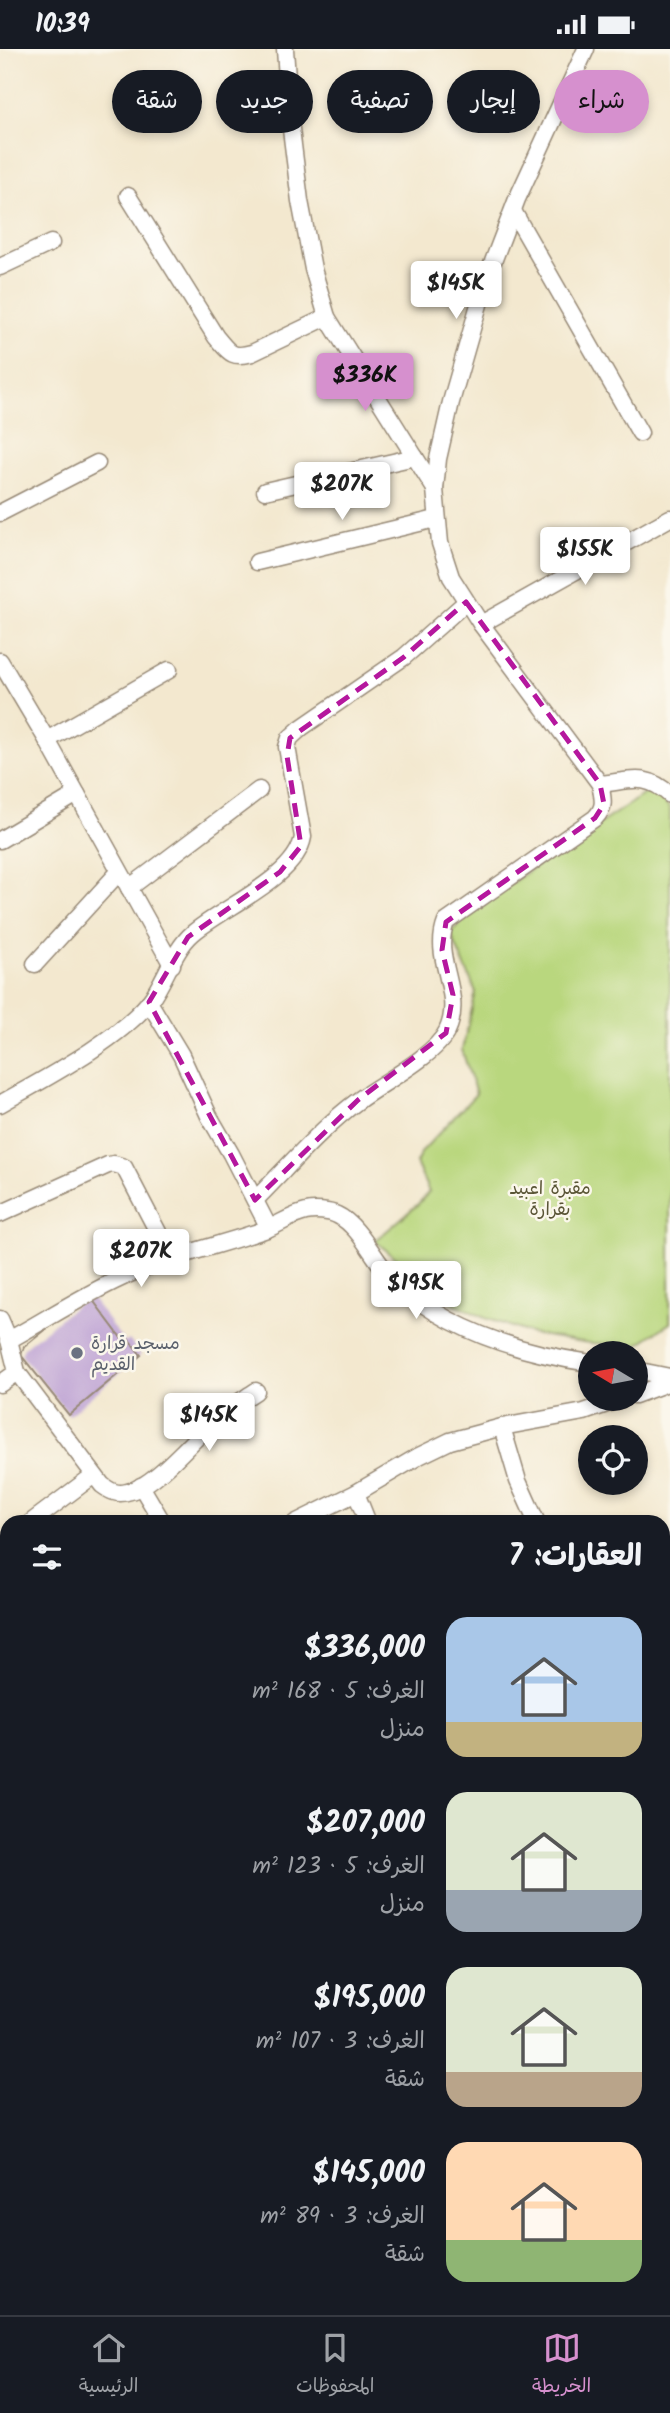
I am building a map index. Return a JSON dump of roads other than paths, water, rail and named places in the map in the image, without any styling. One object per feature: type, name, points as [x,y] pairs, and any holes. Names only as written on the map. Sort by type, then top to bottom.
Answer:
[{"type":"street","points":[[285,49],[300,201],[313,269],[327,317],[435,489]]},
{"type":"street","points":[[255,1199],[358,1100],[431,1050],[446,1033],[452,1015],[453,995],[442,950],[441,935],[446,922],[602,811],[604,804],[600,785],[481,624],[445,562],[436,519],[435,489],[438,459],[451,402],[486,280],[513,211],[586,49]]},
{"type":"street","points":[[128,196],[215,337],[229,353],[239,357],[252,353],[327,317]]},
{"type":"street","points":[[513,211],[640,433]]},
{"type":"street","points":[[0,267],[51,243]]},
{"type":"street","points":[[265,491],[415,457]]},
{"type":"street","points":[[1,509],[97,463]]},
{"type":"street","points":[[481,624],[670,518]]},
{"type":"street","points":[[257,562],[436,519]]},
{"type":"street","points":[[0,1104],[117,1031],[149,1002],[188,937],[292,861],[302,846],[303,830],[287,756],[290,738],[404,657],[466,602]]},
{"type":"street","points":[[0,661],[172,965]]},
{"type":"street","points":[[47,740],[169,670]]},
{"type":"street","points":[[600,785],[647,779],[670,795]]},
{"type":"street","points":[[129,888],[259,790]]},
{"type":"street","points":[[0,840],[77,794]]},
{"type":"street","points":[[34,964],[119,872]]},
{"type":"street","points":[[149,1002],[181,1055],[209,1116],[269,1228]]},
{"type":"street","points":[[0,1215],[108,1165],[119,1164],[124,1167],[172,1259]]},
{"type":"street","points":[[9,1339],[98,1289],[150,1265],[269,1228],[309,1211],[337,1215],[349,1222],[394,1281],[435,1312],[466,1329],[505,1343],[578,1360]]},
{"type":"street","points":[[0,1319],[9,1339],[17,1371],[102,1485],[115,1492],[130,1492],[141,1486],[186,1450],[210,1424],[256,1391]]},
{"type":"street","points":[[0,1384],[17,1371]]},
{"type":"street","points":[[648,1373],[670,1379]]},
{"type":"street","points":[[648,1389],[670,1379]]},
{"type":"street","points":[[311,1515],[450,1441],[502,1427],[587,1411]]},
{"type":"street","points":[[502,1427],[518,1481],[533,1515]]},
{"type":"street","points":[[41,1515],[94,1475]]},
{"type":"street","points":[[141,1486],[158,1515]]},
{"type":"street","points":[[356,1493],[365,1515]]},
{"type":"place","name":"مسجد قرارة القديم","points":[[77,1353]]},
{"type":"park label","name":"مقبرة اعبيد بقرارة","points":[[550,1198]]}]
